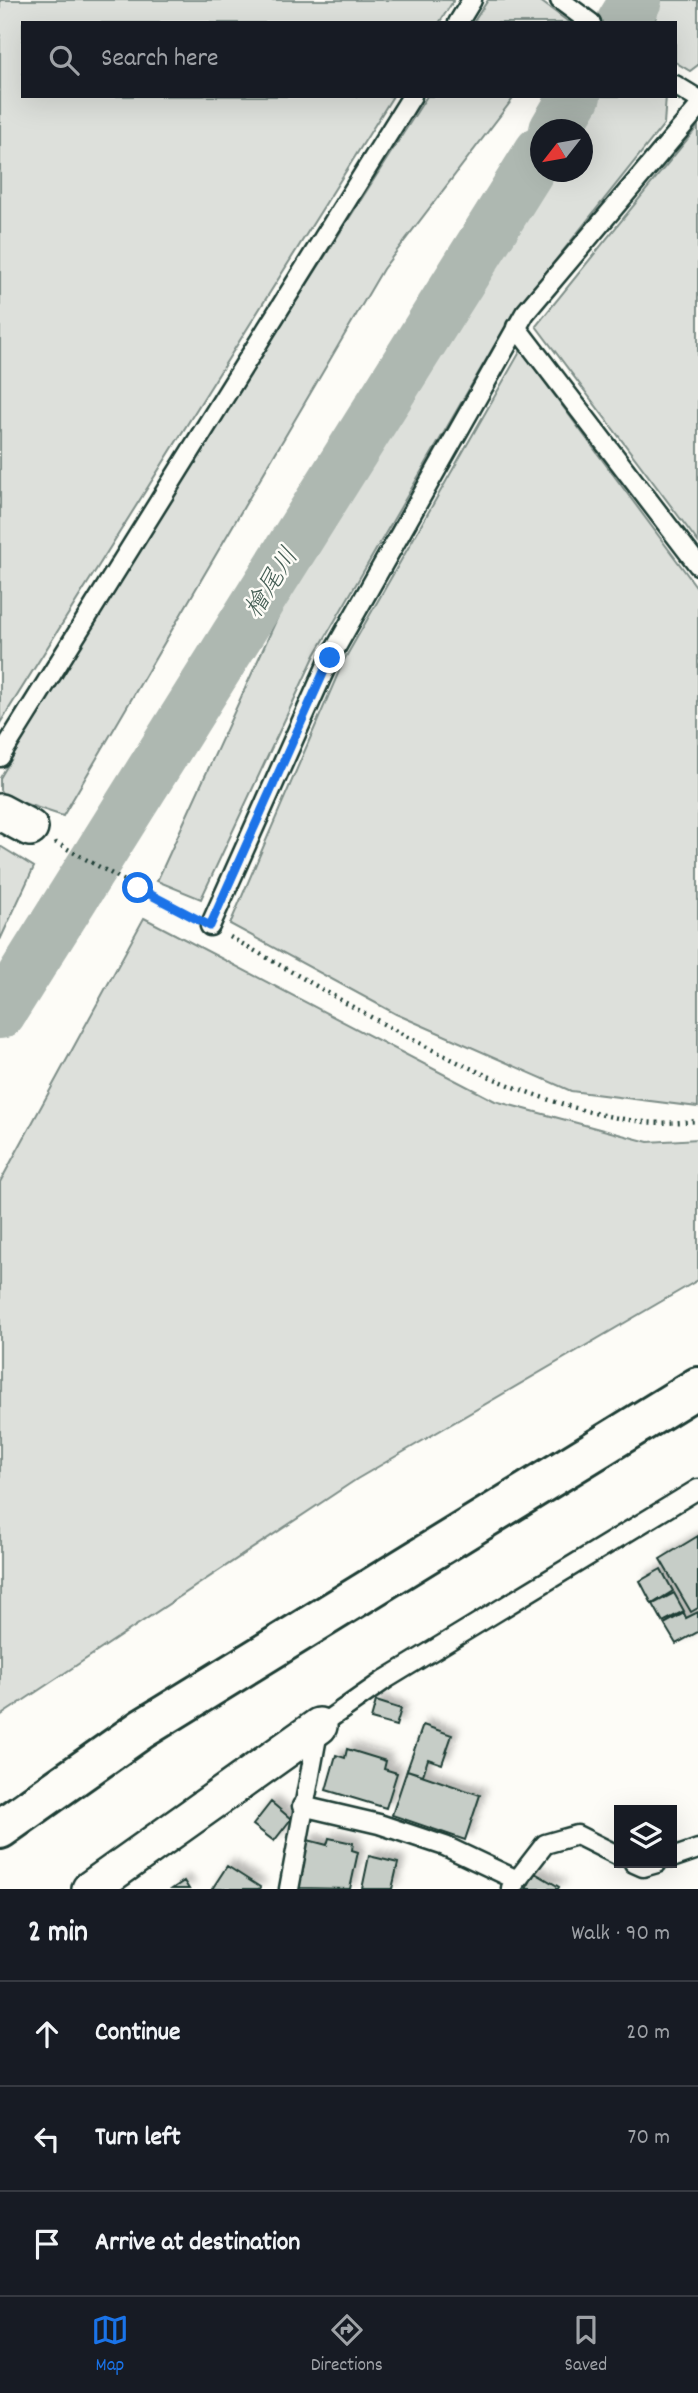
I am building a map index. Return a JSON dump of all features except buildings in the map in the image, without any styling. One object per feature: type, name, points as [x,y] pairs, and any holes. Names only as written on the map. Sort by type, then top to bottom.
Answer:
[{"type":"street","points":[[0,812],[30,828]]},
{"type":"street","points":[[0,1829],[142,1728],[698,1387]]},
{"type":"street","points":[[90,1889],[133,1877],[319,1726]]},
{"type":"lane","points":[[459,21],[472,0]]},
{"type":"lane","points":[[560,0],[588,21]]},
{"type":"lane","points":[[677,86],[698,99]]},
{"type":"lane","points":[[0,757],[411,98]]},
{"type":"lane","points":[[210,926],[330,658],[516,327],[698,108]]},
{"type":"lane","points":[[516,327],[698,565]]},
{"type":"lane","points":[[289,1889],[302,1806],[319,1726],[386,1679],[698,1489]]},
{"type":"lane","points":[[302,1806],[379,1824],[431,1842],[514,1884],[545,1843],[577,1835],[614,1854]]},
{"type":"lane","points":[[677,1856],[698,1849]]},
{"type":"path","points":[[30,828],[451,1058],[547,1100],[645,1122],[698,1121]]},
{"type":"shaded area","points":[[0,0],[454,0],[440,21],[21,21],[21,98],[392,98],[0,723]]},
{"type":"shaded area","points":[[488,0],[539,0],[567,21],[474,21]]},
{"type":"shaded area","points":[[661,0],[698,0],[698,65],[690,71],[677,63],[677,21],[655,21]]},
{"type":"shaded area","points":[[426,98],[513,98],[383,269],[63,816],[5,797],[0,790],[0,778],[104,603]]},
{"type":"shaded area","points":[[590,98],[666,98],[664,124],[512,315],[315,655],[201,899],[157,881],[301,566],[537,182],[593,182],[593,119],[576,119]]},
{"type":"shaded area","points":[[698,126],[698,542],[536,326]]},
{"type":"shaded area","points":[[521,350],[698,589],[698,1107],[571,1091],[396,1014],[230,924],[343,662]]},
{"type":"shaded area","points":[[0,846],[34,867],[0,940]]},
{"type":"shaded area","points":[[144,918],[495,1101],[648,1142],[698,1139],[698,1280],[357,1479],[0,1716],[0,1182]]},
{"type":"waterway","name":"檜尾川","points":[[623,21],[636,0]]},
{"type":"waterway","name":"檜尾川","points":[[561,119],[574,98]]},
{"type":"waterway","name":"檜尾川","points":[[0,1013],[530,168]]},
{"type":"route","points":[[138,888],[210,926],[330,658]]}]
